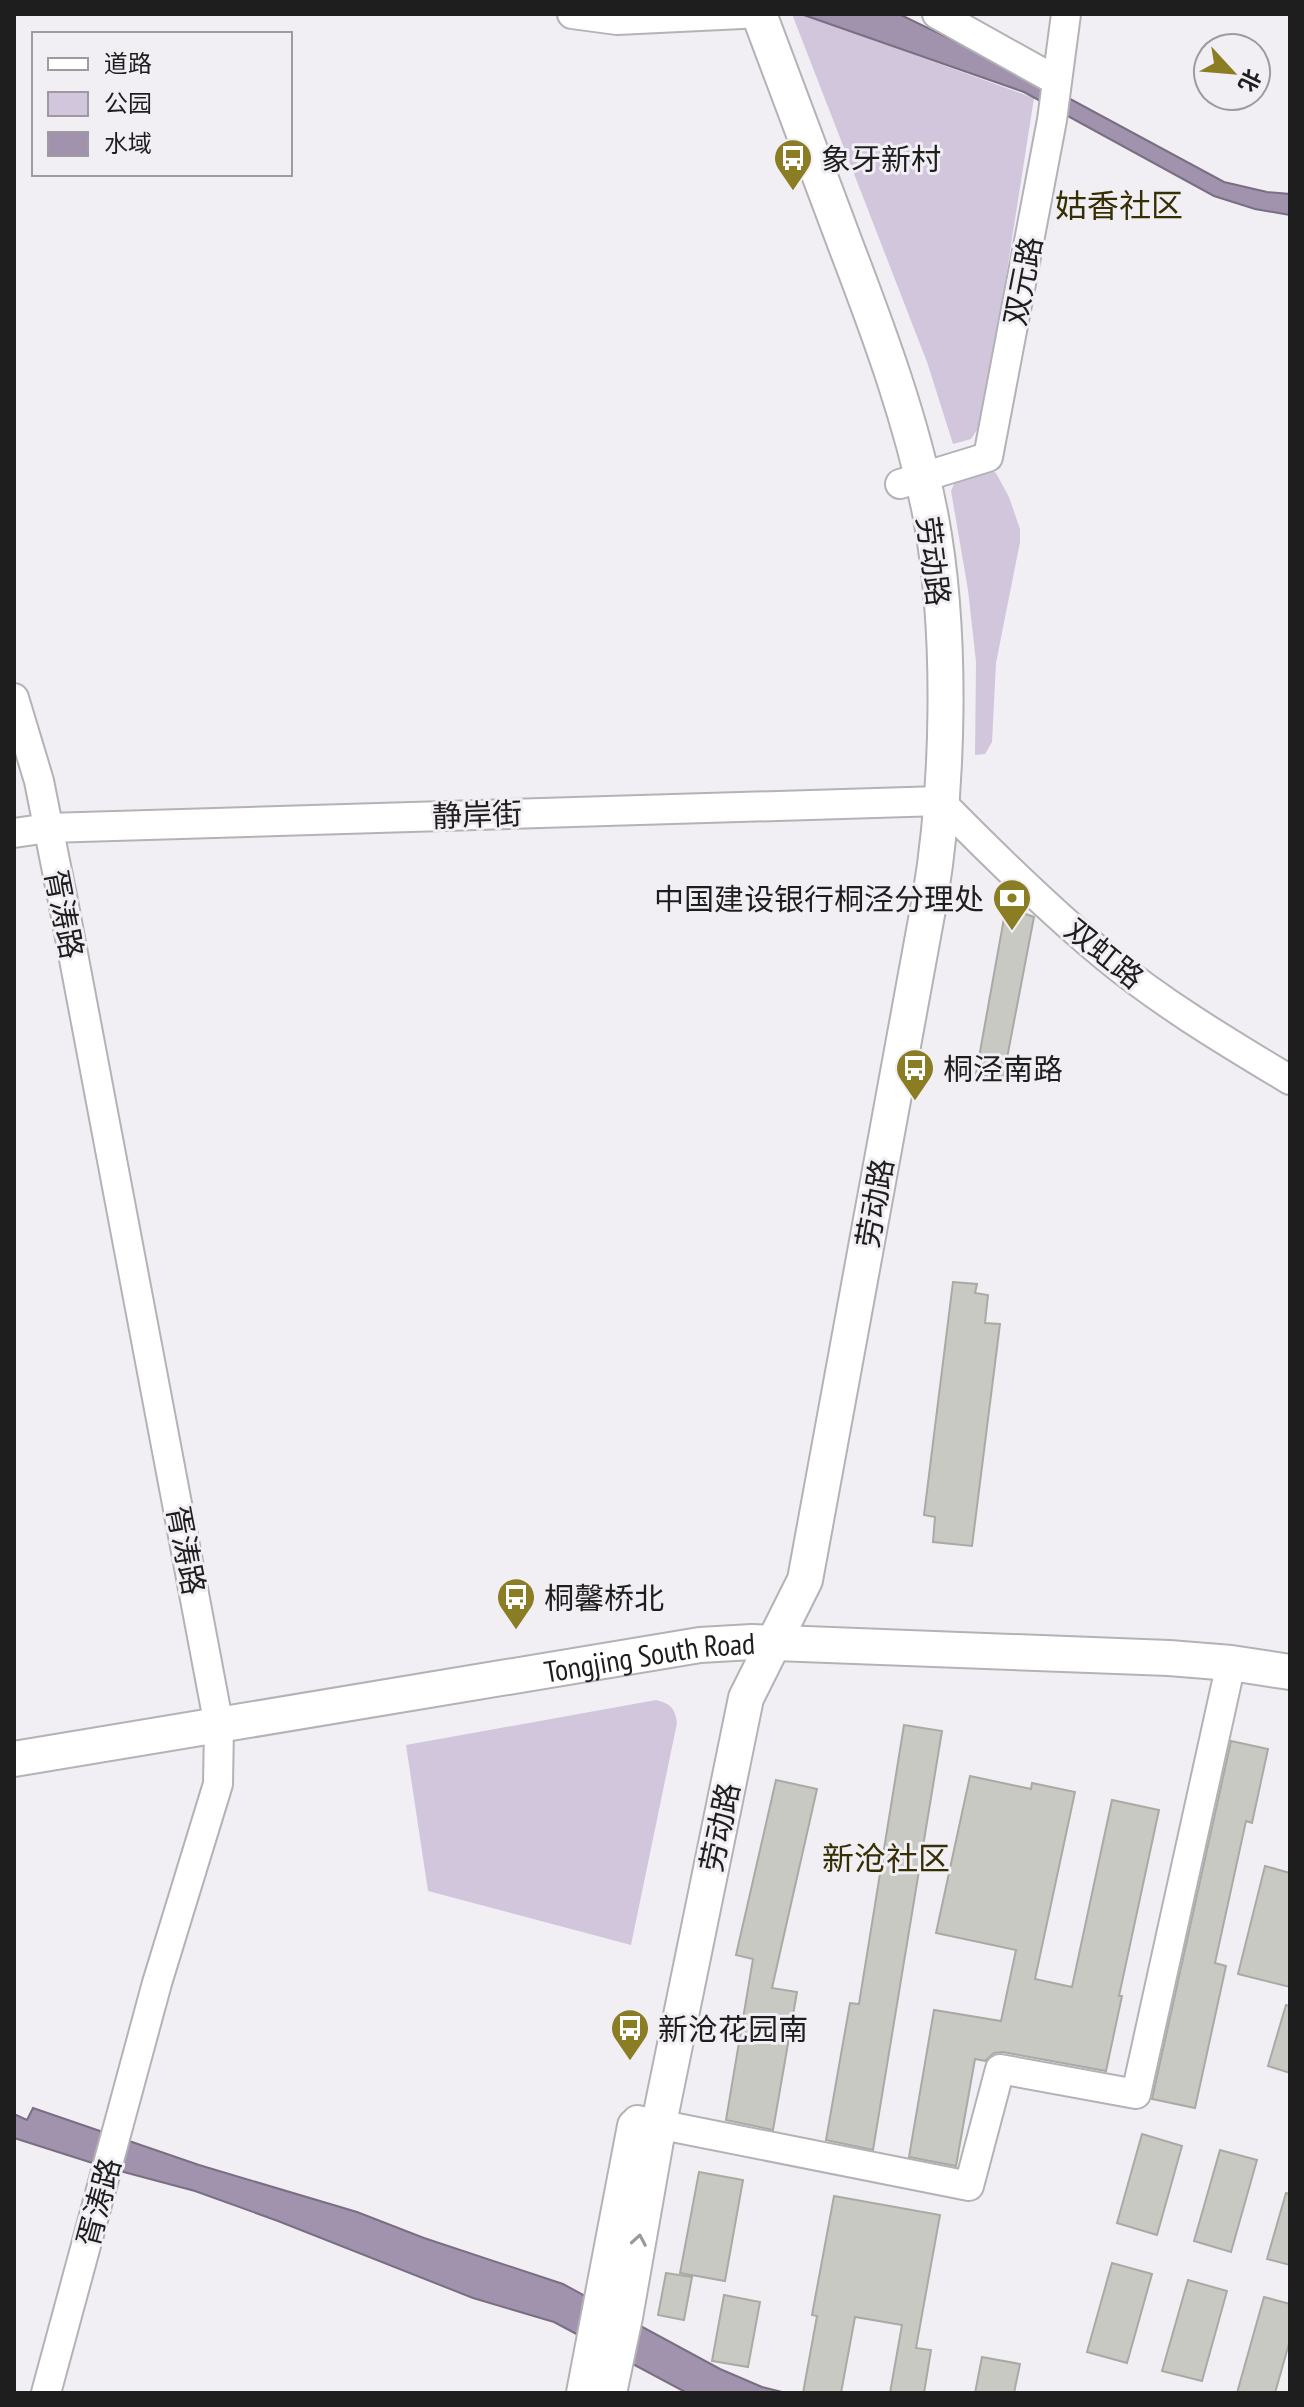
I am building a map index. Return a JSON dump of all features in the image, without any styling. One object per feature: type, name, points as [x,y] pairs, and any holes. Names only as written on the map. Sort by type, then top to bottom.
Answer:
[{"type":"main road","name":"劳动路","points":[[584,2393],[604,2353],[648,2121],[746,1698],[769,1631],[805,1580],[938,843],[929,800],[944,687],[941,602],[931,518],[910,480],[886,353],[744,14]]},
{"type":"main road","name":"Tongjing South Road","points":[[14,1759],[217,1715],[698,1625],[1169,1658],[1290,1672]]},
{"type":"main road","name":"Tongjing South Road","points":[[769,1631],[1170,1637],[1290,1651]]},
{"type":"main road","name":"Tongjing South Road","points":[[14,1737],[217,1715]]},
{"type":"main road","name":"劳动路","points":[[604,2353],[609,2393]]},
{"type":"street","points":[[572,14],[617,20],[744,14]]},
{"type":"street","points":[[937,14],[1057,85]]},
{"type":"street","name":"双元路","points":[[910,480],[988,457],[1052,120],[1066,14]]},
{"type":"street","name":"胥涛路","points":[[14,698],[39,781],[217,1715],[218,1784],[157,1983],[46,2393]]},
{"type":"street","name":"静岸街","points":[[14,833],[48,828],[929,800]]},
{"type":"street","name":"双虹路","points":[[929,800],[1109,959],[1177,1009],[1290,1080]]},
{"type":"street","points":[[648,2121],[969,2186],[1000,2069],[1136,2094],[1231,1663]]},
{"type":"green space","points":[[792,14],[801,14],[1034,98],[986,405],[981,424],[971,439],[953,444],[927,362]]},
{"type":"green space","points":[[990,469],[996,473],[1009,497],[1020,529],[1020,542],[996,663],[992,742],[985,754],[975,755],[976,662],[968,590],[951,491],[955,482]]},
{"type":"green space","points":[[656,1700],[671,1707],[677,1723],[631,1945],[428,1891],[406,1745]]},
{"type":"water","points":[[801,14],[899,14],[1035,80],[1224,182],[1290,194],[1290,215],[1255,209],[1214,196],[1024,92]]},
{"type":"water","points":[[33,2108],[199,2165],[357,2212],[424,2238],[563,2284],[720,2369],[762,2387],[786,2393],[687,2393],[554,2322],[473,2298],[195,2191],[14,2138],[14,2114],[27,2120]]},
{"type":"building","points":[[1006,907],[1034,917],[1003,1079],[976,1074]]},
{"type":"building","points":[[953,1282],[977,1284],[975,1293],[988,1295],[985,1323],[1000,1324],[972,1546],[933,1542],[935,1517],[924,1515]]},
{"type":"building","points":[[904,1725],[942,1731],[873,2150],[826,2140],[850,2003],[859,2004]]},
{"type":"building","points":[[1231,1741],[1268,1749],[1252,1823],[1246,1821],[1215,1963],[1226,1966],[1195,2108],[1152,2099]]},
{"type":"building","points":[[970,1776],[1031,1789],[1032,1783],[1075,1792],[1035,1979],[1072,1987],[1112,1800],[1159,1810],[1106,2071],[1003,2052],[994,2053],[985,2061],[975,2059],[956,2166],[909,2157],[934,2010],[1001,2021],[1016,1950],[936,1933]]},
{"type":"building","points":[[776,1780],[817,1789],[772,1988],[797,1992],[773,2130],[726,2120],[753,1959],[736,1955]]},
{"type":"building","points":[[1265,1866],[1290,1873],[1290,1987],[1238,1974]]},
{"type":"building","points":[[1286,2005],[1290,2006],[1290,2073],[1268,2066]]},
{"type":"building","points":[[1142,2134],[1182,2146],[1157,2235],[1117,2223]]},
{"type":"building","points":[[1220,2150],[1257,2160],[1231,2252],[1194,2241]]},
{"type":"building","points":[[699,2172],[743,2180],[725,2281],[680,2273]]},
{"type":"building","points":[[1286,2193],[1290,2194],[1290,2265],[1267,2259]]},
{"type":"building","points":[[834,2196],[940,2215],[916,2348],[931,2350],[924,2393],[890,2393],[902,2325],[855,2317],[841,2393],[803,2393],[817,2316],[812,2315]]},
{"type":"building","points":[[1112,2263],[1152,2274],[1127,2363],[1087,2352]]},
{"type":"building","points":[[666,2273],[692,2277],[684,2320],[658,2315]]},
{"type":"building","points":[[1188,2280],[1227,2291],[1202,2381],[1162,2371]]},
{"type":"building","points":[[724,2295],[760,2302],[748,2367],[712,2361]]},
{"type":"building","points":[[1264,2297],[1290,2304],[1290,2340],[1275,2393],[1237,2393]]},
{"type":"building","points":[[982,2357],[1020,2364],[1014,2393],[975,2393]]},
{"type":"place","name":"象牙新村","points":[[793,192]]},
{"type":"place","name":"中国建设银行桐泾分理处","points":[[1012,932]]},
{"type":"place","name":"桐泾南路","points":[[915,1102]]},
{"type":"place","name":"桐馨桥北","points":[[516,1631]]},
{"type":"place","name":"新沧花园南","points":[[630,2062]]},
{"type":"district","name":"姑香社区","points":[[1119,205]]},
{"type":"district","name":"新沧社区","points":[[886,1858]]}]
